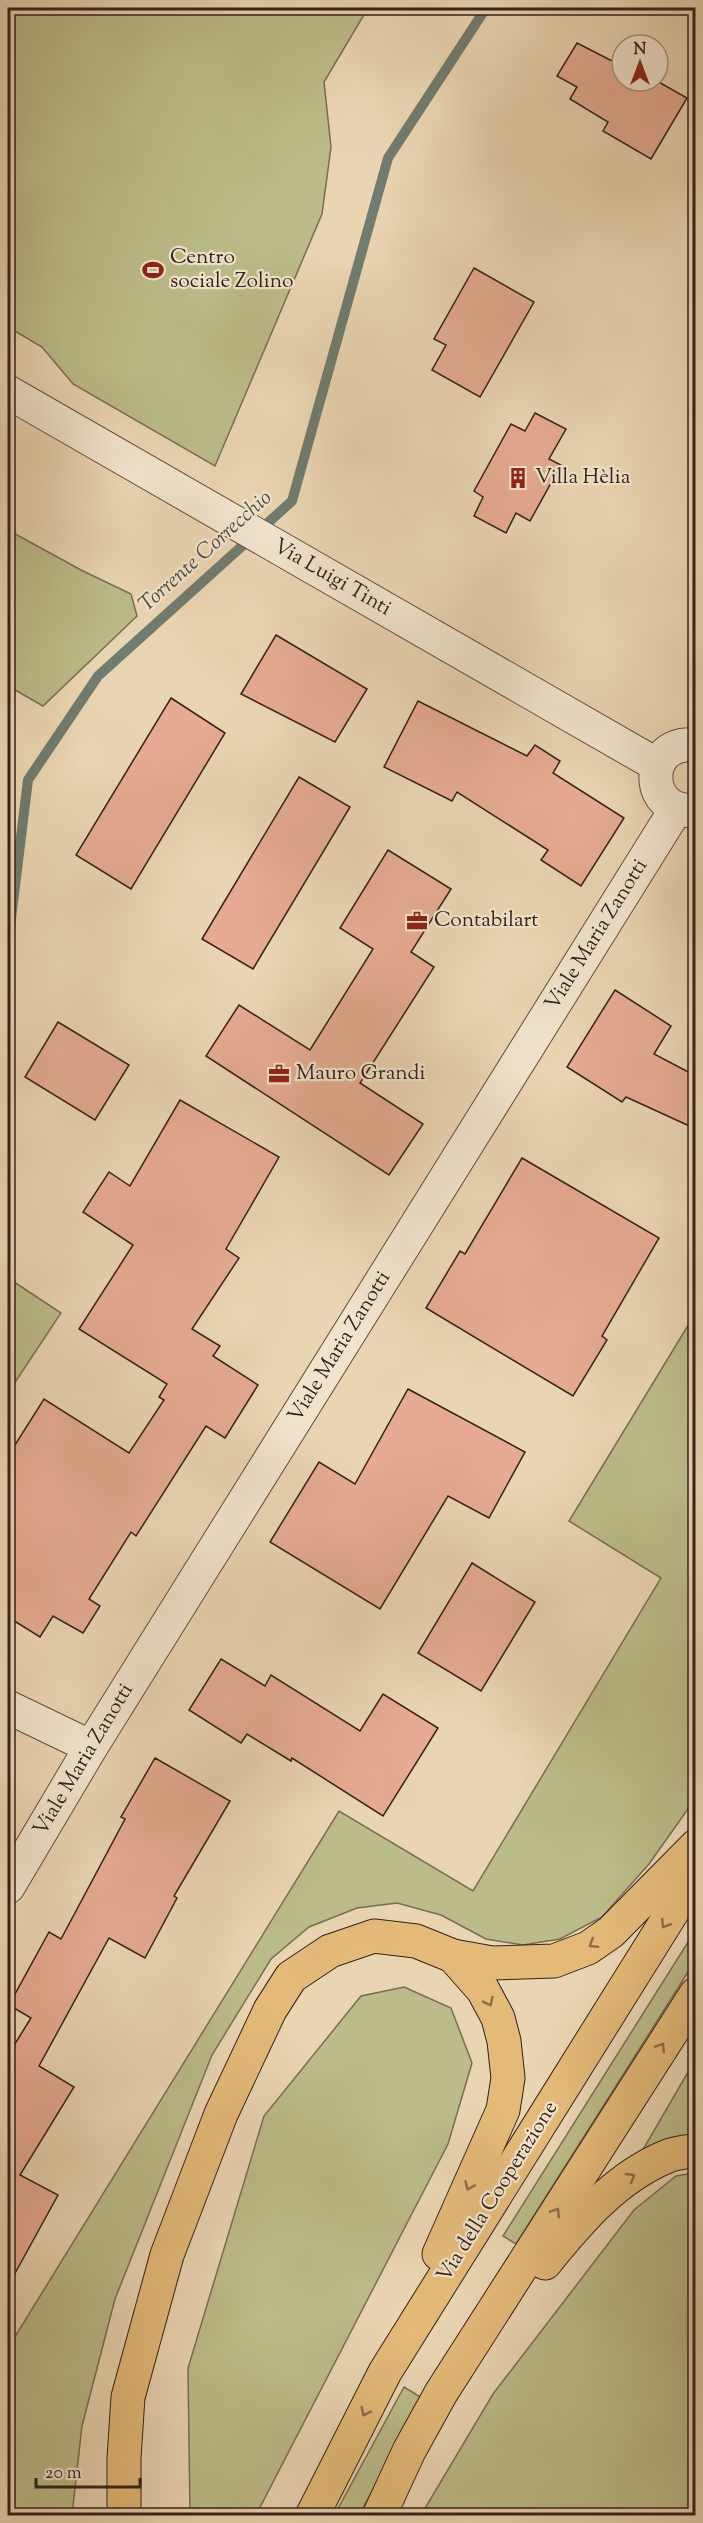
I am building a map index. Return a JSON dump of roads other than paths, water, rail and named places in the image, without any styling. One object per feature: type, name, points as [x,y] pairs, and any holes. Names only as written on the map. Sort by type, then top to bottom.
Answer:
[{"type":"highway","points":[[126,2510],[124,2458],[128,2397],[167,2255],[221,2114],[270,2010],[291,1977],[330,1951],[374,1936],[416,1941],[453,1956],[492,1963],[554,1961],[588,1948],[611,1932],[696,1846]]},
{"type":"highway","name":"Via della Cooperazione","points":[[312,2516],[385,2372],[696,1874]]},
{"type":"highway","points":[[385,2372],[503,2110],[508,2078],[504,2041],[498,2018],[483,1990],[453,1956]]},
{"type":"highway","points":[[379,2516],[441,2393],[696,1994]]},
{"type":"highway","points":[[441,2393],[582,2218],[624,2181],[669,2156],[696,2150]]},
{"type":"street","name":"Via Luigi Tinti","points":[[8,392],[657,765]]},
{"type":"street","points":[[657,765],[674,747],[686,744],[696,745]]},
{"type":"street","name":"Viale Maria Zanotti","points":[[8,1887],[91,1747],[686,809],[663,800],[656,785],[657,765]]},
{"type":"street","points":[[8,1707],[91,1747]]},
{"type":"waterway","name":"Torrente Correcchio","points":[[8,943],[28,780],[98,676],[292,501],[388,158],[486,8]]},
{"type":"place","name":"Centro sociale Zolino","points":[[153,270]]},
{"type":"place","name":"Villa Hèlia","points":[[518,478]]},
{"type":"place","name":"Contabilart","points":[[417,921]]},
{"type":"place","name":"Mauro Grandi","points":[[279,1074]]}]
